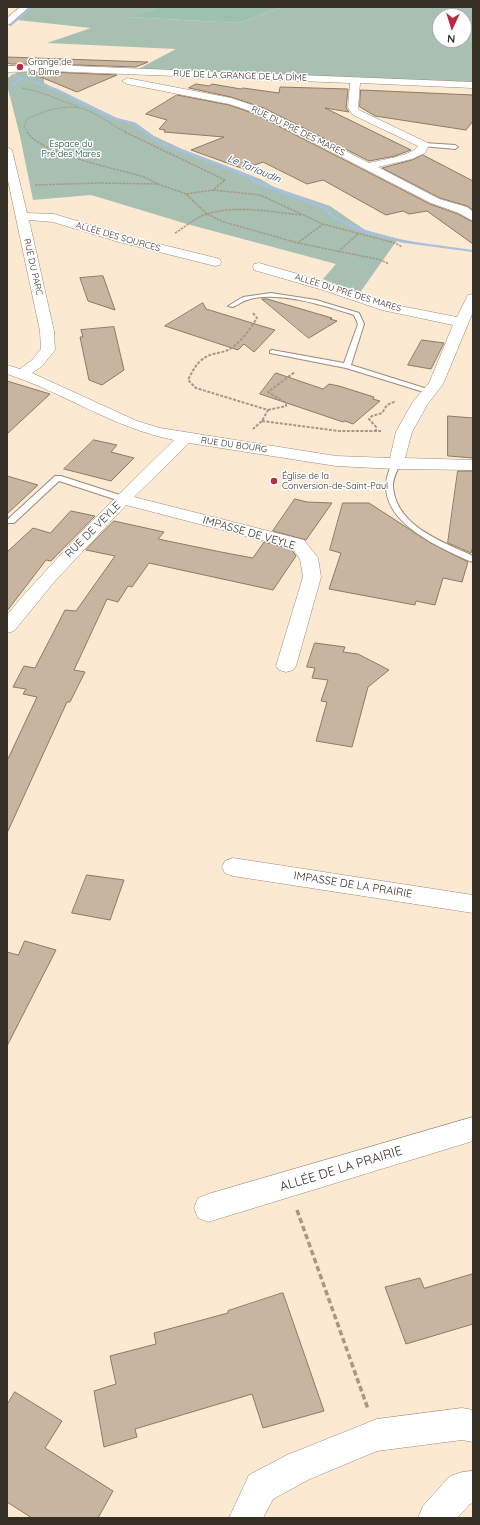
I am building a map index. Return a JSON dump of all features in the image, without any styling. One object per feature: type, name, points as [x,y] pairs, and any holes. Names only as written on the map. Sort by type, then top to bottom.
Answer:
[{"type":"street","points":[[7,22],[25,7]]},
{"type":"street","name":"RUE DE LA GRANGE DE LA DÎME","points":[[7,69],[49,68],[473,85]]},
{"type":"street","name":"RUE DU PRÉ DES MARES","points":[[90,70],[137,84],[231,101],[260,111],[370,166],[435,201],[463,210],[473,217]]},
{"type":"street","points":[[355,80],[352,108],[357,113],[424,145],[421,151],[408,157],[370,166]]},
{"type":"street","name":"RUE DU PARC","points":[[7,150],[12,184],[21,216],[47,331],[48,350],[37,363],[14,371]]},
{"type":"street","name":"ALLÉE DES SOURCES","points":[[21,216],[54,218],[215,262]]},
{"type":"street","name":"ALLÉE DU PRÉ DES MARES","points":[[259,267],[328,287],[387,307],[462,322]]},
{"type":"street","points":[[396,464],[404,432],[420,403],[436,384],[473,298]]},
{"type":"street","name":"RUE DU BOURG","points":[[14,371],[132,424],[156,432],[185,438],[336,461],[396,464],[473,464]]},
{"type":"street","name":"RUE DE VEYLE","points":[[7,627],[26,602],[71,551],[185,438]]},
{"type":"street","name":"IMPASSE DE VEYLE","points":[[123,499],[298,544],[309,558],[312,577],[286,666]]},
{"type":"street","name":"IMPASSE DE LA PRAIRIE","points":[[233,867],[473,904]]},
{"type":"street","name":"ALLÉE DE LA PRAIRIE","points":[[208,1208],[473,1129]]},
{"type":"street","points":[[246,1518],[262,1487],[300,1467],[377,1436],[462,1424],[473,1426]]},
{"type":"street","points":[[435,1518],[462,1488],[473,1487]]},
{"type":"lane","points":[[424,145],[455,147]]},
{"type":"lane","points":[[231,306],[244,298],[280,296],[339,308],[357,314],[361,324],[347,366]]},
{"type":"lane","points":[[272,352],[347,366],[430,391]]},
{"type":"lane","points":[[396,464],[389,487],[395,508],[406,522],[436,541],[473,559]]},
{"type":"lane","points":[[11,521],[58,478],[123,499]]},
{"type":"path","points":[[17,87],[45,94],[82,108],[124,131],[226,180],[212,190]]},
{"type":"path","points":[[82,108],[71,107],[42,111],[27,119],[24,126],[29,135],[60,152],[143,177],[186,194],[207,214],[224,222],[298,243],[381,260],[389,264]]},
{"type":"path","points":[[12,184],[158,184]]},
{"type":"path","points":[[186,194],[212,190],[260,195],[323,224],[395,243],[402,247]]},
{"type":"path","points":[[152,246],[207,214],[231,211],[264,211],[303,215]]},
{"type":"path","points":[[298,243],[323,224]]},
{"type":"path","points":[[338,252],[358,234]]},
{"type":"path","points":[[231,306],[252,312],[257,318],[251,327],[229,349],[204,357],[198,363],[188,380],[196,388],[268,410],[286,406],[286,403],[268,392],[312,359]]},
{"type":"path","points":[[376,432],[376,427],[369,418],[382,413],[387,405],[398,400],[415,387]]},
{"type":"path","points":[[232,445],[262,421],[268,410]]},
{"type":"path","points":[[262,421],[339,431],[404,432]]},
{"type":"path","points":[[288,1184],[377,1436]]},
{"type":"green space","points":[[32,7],[161,7],[129,17],[239,23],[282,7],[473,7],[473,82],[138,69],[176,49],[47,43],[91,28],[17,20]]},
{"type":"green space","points":[[161,7],[282,7],[239,23],[128,17]]},
{"type":"green space","name":"Espace du Pré des Mares","points":[[44,71],[44,83],[117,118],[136,123],[154,136],[182,149],[260,179],[274,187],[330,206],[365,230],[399,239],[359,294],[323,279],[336,264],[187,224],[91,195],[33,200],[20,136],[7,85],[7,78],[18,72]]},
{"type":"building","points":[[7,57],[148,62],[136,67],[11,64],[7,63]]},
{"type":"building","points":[[49,72],[117,75],[77,92],[31,73]]},
{"type":"building","points":[[196,84],[209,86],[212,84],[279,93],[280,87],[348,89],[346,108],[349,112],[325,108],[411,150],[395,156],[369,161],[264,108],[231,97],[189,88]]},
{"type":"building","points":[[361,90],[473,95],[473,121],[466,130],[375,116],[360,107]]},
{"type":"building","points":[[177,95],[229,105],[255,114],[430,204],[458,214],[473,222],[473,244],[427,211],[409,214],[403,211],[386,215],[323,180],[307,184],[263,162],[244,169],[191,150],[224,137],[164,132],[165,130],[159,129],[167,120],[146,114]]},
{"type":"building","points":[[423,155],[473,181],[473,210],[467,206],[440,198],[382,168],[412,160]]},
{"type":"building","points":[[103,276],[115,310],[88,301],[80,278]]},
{"type":"building","points":[[262,299],[267,299],[332,318],[330,319],[337,321],[309,338]]},
{"type":"building","points":[[203,303],[206,309],[275,330],[254,352],[244,344],[238,350],[165,326]]},
{"type":"building","points":[[114,327],[124,370],[102,385],[89,380],[80,337],[83,337],[81,330]]},
{"type":"building","points":[[422,340],[444,343],[431,369],[408,365]]},
{"type":"building","points":[[276,373],[323,389],[329,384],[339,386],[374,397],[373,399],[380,401],[353,424],[345,421],[343,422],[260,394]]},
{"type":"building","points":[[7,381],[50,394],[7,434]]},
{"type":"building","points":[[448,416],[473,418],[473,458],[448,456]]},
{"type":"building","points":[[94,440],[117,445],[111,452],[134,458],[111,481],[64,469]]},
{"type":"building","points":[[458,471],[473,471],[473,547],[471,553],[448,543]]},
{"type":"building","points":[[7,476],[38,485],[7,514]]},
{"type":"building","points":[[295,499],[307,502],[332,503],[306,540],[273,531]]},
{"type":"building","points":[[343,503],[369,503],[429,542],[468,562],[462,582],[443,578],[435,605],[416,601],[415,605],[329,589],[341,553],[330,550]]},
{"type":"building","points":[[71,511],[95,516],[51,561],[46,560],[7,611],[7,552],[33,528],[50,533]]},
{"type":"building","points":[[114,521],[164,532],[158,539],[221,552],[253,558],[264,542],[291,549],[296,556],[273,590],[149,563],[132,587],[128,586],[118,602],[107,599],[74,670],[85,672],[70,702],[67,702],[7,833],[7,761],[37,697],[23,694],[26,689],[13,687],[24,666],[35,668],[65,610],[76,611],[115,556],[86,550]]},
{"type":"building","points":[[315,643],[345,647],[343,652],[358,654],[389,670],[368,687],[352,747],[316,741],[327,702],[321,701],[328,680],[312,678],[315,668],[307,667]]},
{"type":"building","points":[[87,875],[124,880],[110,920],[72,913]]},
{"type":"building","points":[[25,941],[56,950],[7,1046],[7,952],[18,955]]},
{"type":"building","points":[[473,1274],[473,1324],[406,1344],[385,1287],[420,1278],[424,1288]]},
{"type":"building","points":[[283,1293],[324,1411],[263,1428],[252,1394],[135,1429],[137,1437],[104,1447],[94,1391],[116,1384],[110,1356],[156,1344],[154,1333],[228,1313],[228,1311]]},
{"type":"building","points":[[15,1392],[62,1421],[45,1448],[113,1491],[98,1518],[32,1518],[7,1502],[7,1405]]},
{"type":"waterway","points":[[10,25],[32,7]]},
{"type":"waterway","name":"Le Tariaudin","points":[[12,75],[57,90],[115,119],[133,123],[158,142],[251,177],[254,181],[325,208],[330,215],[353,227],[386,238],[472,251]]},
{"type":"waterway","points":[[13,85],[22,78]]},
{"type":"place","name":"Grange de la Dime","points":[[20,67]]},
{"type":"place","name":"Église de la Conversion-de-Saint-Paul","points":[[274,481]]}]
